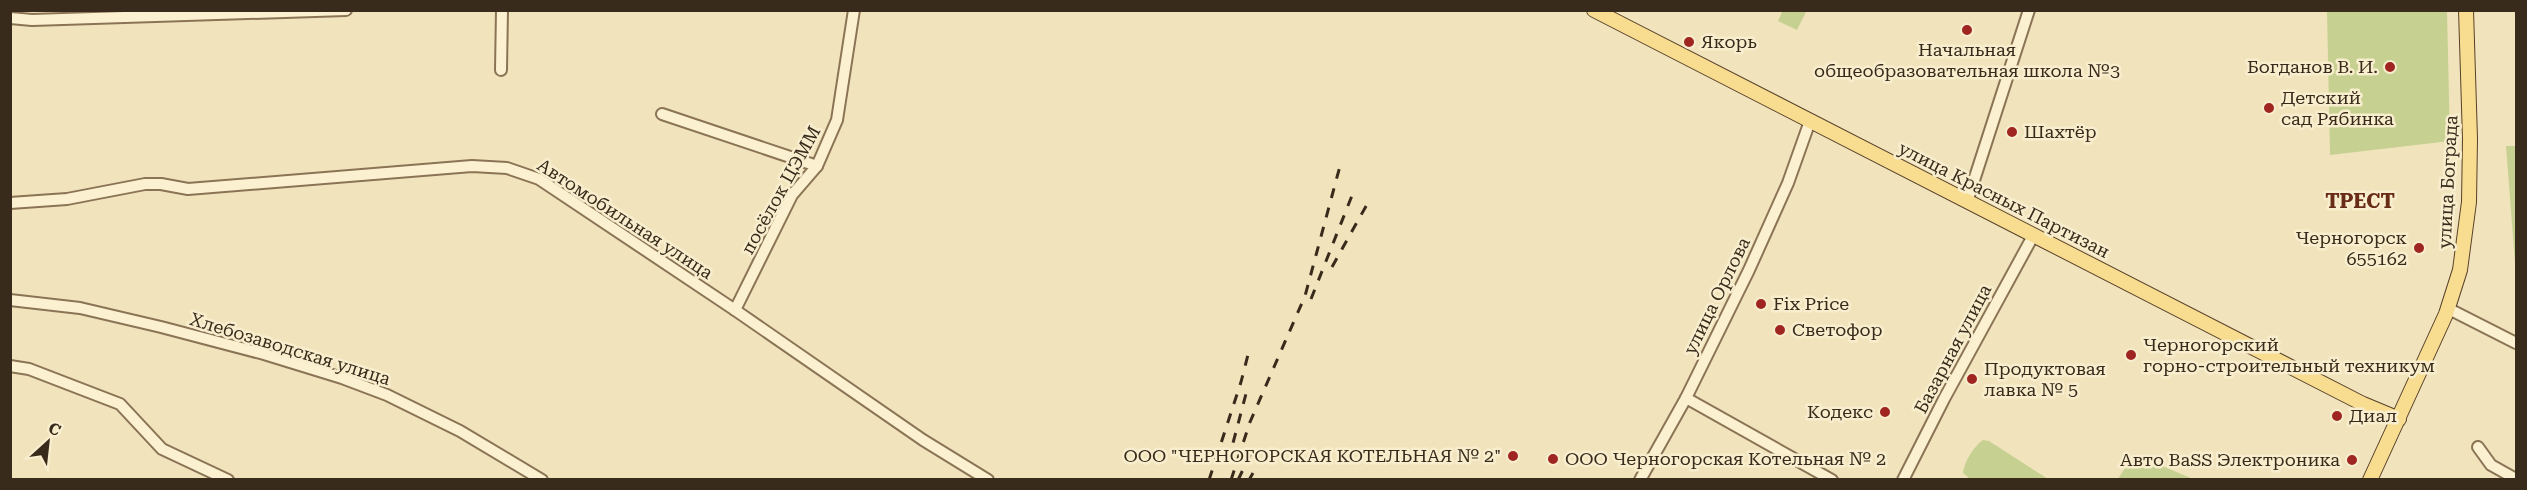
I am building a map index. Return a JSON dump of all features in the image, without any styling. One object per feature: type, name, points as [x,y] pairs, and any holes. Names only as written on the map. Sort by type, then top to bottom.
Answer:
[{"type":"main road","name":"улица Красных Партизан","points":[[1594,10],[2363,404],[2398,419]]},
{"type":"main road","name":"улица Бограда","points":[[2370,480],[2456,290],[2465,245],[2469,202],[2470,127],[2466,10]]},
{"type":"street","points":[[10,18],[32,20],[346,10]]},
{"type":"street","points":[[501,70],[502,10]]},
{"type":"street","name":"посёлок ЦЭММ","points":[[735,310],[792,195],[817,166],[837,120],[854,10]]},
{"type":"street","points":[[1967,202],[2029,10]]},
{"type":"street","points":[[662,114],[817,166]]},
{"type":"street","name":"улица Орлова","points":[[1640,480],[1686,398],[1772,219],[1788,183],[1810,121]]},
{"type":"street","name":"Автомобильная улица","points":[[10,203],[67,199],[145,184],[161,184],[188,189],[472,166],[507,168],[539,179],[735,310],[923,440],[988,480]]},
{"type":"street","name":"Базарная улица","points":[[1904,480],[1944,399],[2033,236]]},
{"type":"street","name":"Хлебозаводская улица","points":[[10,300],[80,308],[161,327],[264,354],[342,378],[387,395],[460,431],[542,480]]},
{"type":"street","points":[[2449,309],[2517,343]]},
{"type":"street","points":[[10,366],[28,369],[120,404],[162,449],[228,480]]},
{"type":"street","points":[[1686,398],[1832,480]]},
{"type":"street","points":[[2478,447],[2491,465],[2517,479]]},
{"type":"green space","points":[[1783,10],[1806,12],[1797,30],[1778,21]]},
{"type":"green space","points":[[2327,11],[2447,11],[2450,141],[2330,155]]},
{"type":"green space","points":[[2506,146],[2516,146],[2516,276]]},
{"type":"green space","points":[[1983,440],[1989,441],[2048,479],[1970,479],[1963,473],[1965,464],[1973,450]]},
{"type":"green space","points":[[2134,454],[2193,479],[2118,479]]},
{"type":"railway","points":[[1231,480],[1250,422],[1305,296],[1340,166]]},
{"type":"railway","points":[[1311,299],[1353,193]]},
{"type":"railway","points":[[1332,267],[1370,199]]},
{"type":"railway","points":[[1209,480],[1250,347]]},
{"type":"railway","points":[[1228,462],[1247,390]]},
{"type":"railway","points":[[1238,480],[1251,453]]},
{"type":"railway","points":[[1249,480],[1253,473]]},
{"type":"place","name":"Начальная общеобразовательная школа №3","points":[[1967,30]]},
{"type":"place","name":"Якорь","points":[[1689,42]]},
{"type":"place","name":"Богданов В. И.","points":[[2390,67]]},
{"type":"place","name":"Детский сад Рябинка","points":[[2269,108]]},
{"type":"place","name":"Шахтёр","points":[[2012,132]]},
{"type":"place","name":"Черногорск 655162","points":[[2419,248]]},
{"type":"place","name":"Fix Price","points":[[1761,304]]},
{"type":"place","name":"Светофор","points":[[1780,330]]},
{"type":"place","name":"Черногорский горно-строительный техникум","points":[[2131,355]]},
{"type":"place","name":"Продуктовая лавка № 5","points":[[1972,379]]},
{"type":"place","name":"Кодекс","points":[[1885,412]]},
{"type":"place","name":"Диал","points":[[2337,416]]},
{"type":"place","name":"ООО \"ЧЕРНОГОРСКАЯ КОТЕЛЬНАЯ № 2\"","points":[[1513,456]]},
{"type":"place","name":"ООО Черногорская Котельная № 2","points":[[1553,459]]},
{"type":"place","name":"Авто BaSS Электроника","points":[[2352,460]]},
{"type":"district","name":"ТРЕСТ","points":[[2360,201]]}]
